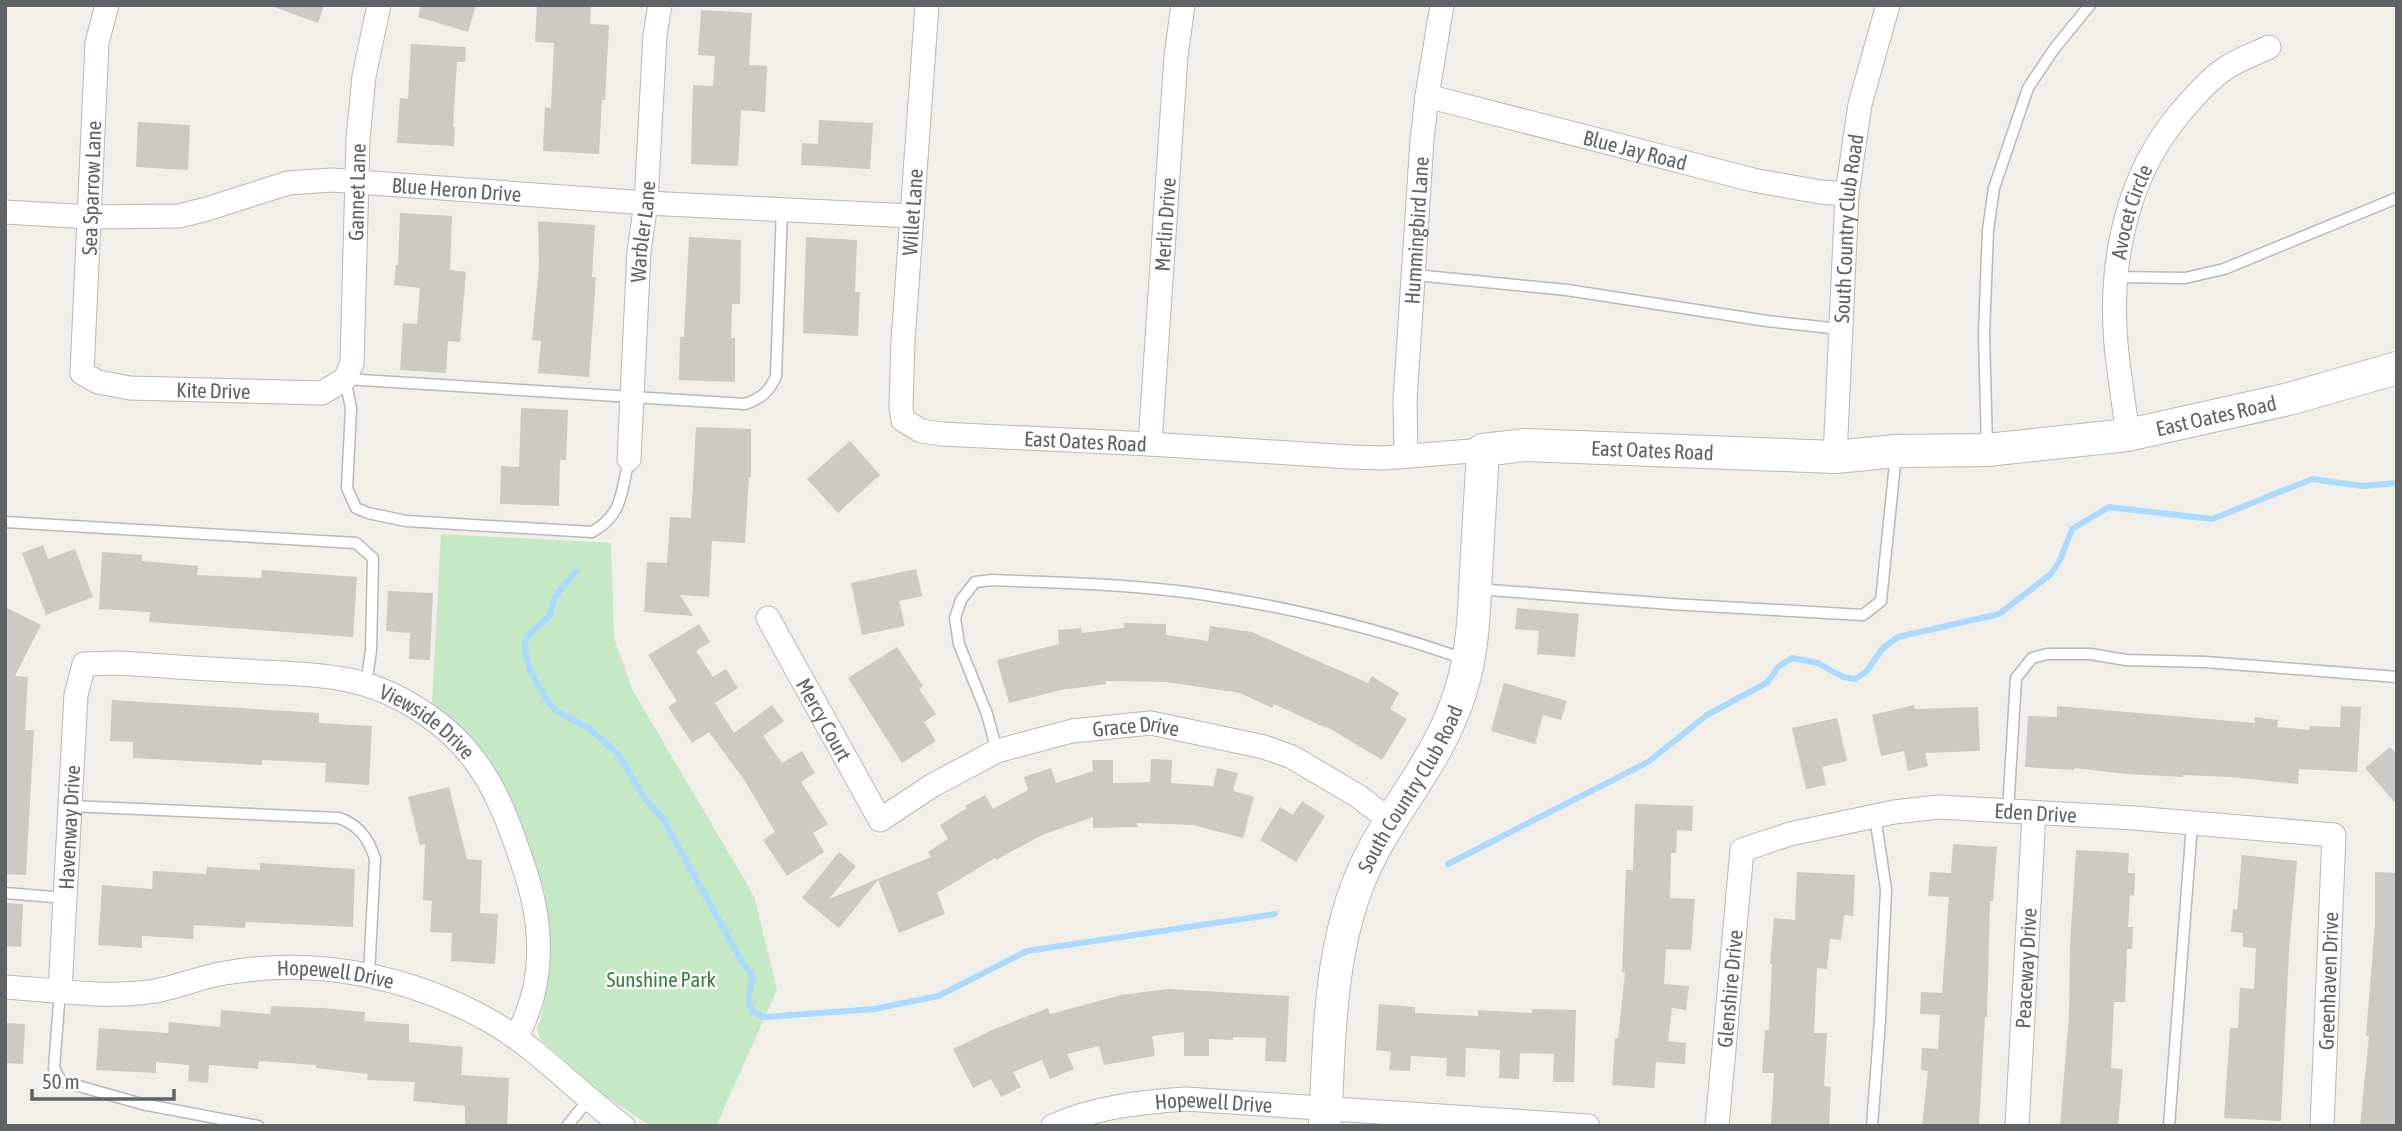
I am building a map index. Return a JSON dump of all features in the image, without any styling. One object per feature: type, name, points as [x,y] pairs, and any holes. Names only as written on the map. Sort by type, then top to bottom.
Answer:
[{"type":"street","name":"Sea Sparrow Lane","points":[[82,373],[97,43],[107,5]]},
{"type":"street","name":"Gannet Lane","points":[[345,379],[352,363],[356,183],[364,75],[379,5]]},
{"type":"street","name":"Warbler Lane","points":[[629,458],[639,251],[646,203],[655,35],[660,5]]},
{"type":"street","name":"Willet Lane","points":[[903,420],[901,377],[927,5]]},
{"type":"street","name":"Merlin Drive","points":[[1150,444],[1176,56],[1183,5]]},
{"type":"street","name":"Hummingbird Lane","points":[[1406,456],[1405,400],[1427,96],[1442,5]]},
{"type":"street","name":"South Country Club Road","points":[[1835,457],[1847,194],[1860,104],[1888,5]]},
{"type":"street","name":"Avocet Circle","points":[[2128,435],[2116,344],[2116,277],[2120,241],[2132,197],[2148,159],[2173,122],[2206,84],[2227,67],[2269,47]]},
{"type":"street","name":"Blue Jay Road","points":[[1427,96],[1753,180],[1847,194]]},
{"type":"street","name":"Blue Heron Drive","points":[[5,212],[90,216],[179,215],[207,209],[288,183],[331,180],[646,203],[912,216]]},
{"type":"street","name":"East Oates Road","points":[[903,420],[921,431],[942,434],[1350,457],[1406,456],[1526,445],[1835,457],[1896,451],[1987,450],[2128,435],[2289,399],[2397,369]]},
{"type":"street","name":"Kite Drive","points":[[82,373],[99,382],[130,388],[322,393],[345,379]]},
{"type":"street","name":"South Country Club Road","points":[[1325,1117],[1331,1002],[1346,921],[1373,852],[1444,736],[1461,692],[1472,644],[1483,450]]},
{"type":"street","name":"Mercy Court","points":[[768,618],[880,821]]},
{"type":"street","name":"Viewside Drive","points":[[84,664],[119,663],[339,678],[389,693],[437,722],[471,755],[497,797],[528,880],[538,929],[538,975],[527,1017],[516,1037]]},
{"type":"street","name":"Havenway Drive","points":[[60,991],[76,695],[84,664]]},
{"type":"street","name":"Grace Drive","points":[[880,821],[933,785],[997,751],[1072,731],[1151,723],[1265,747],[1292,757],[1358,796],[1392,822]]},
{"type":"street","name":"Eden Drive","points":[[1742,850],[1790,834],[1875,816],[1940,807],[2334,835]]},
{"type":"street","name":"Peaceway Drive","points":[[2017,1126],[2034,813]]},
{"type":"street","name":"Greenhaven Drive","points":[[2322,1126],[2334,835]]},
{"type":"street","name":"Glenshire Drive","points":[[1717,1126],[1742,850]]},
{"type":"street","name":"Hopewell Drive","points":[[5,987],[114,995],[150,992],[222,973],[272,968],[329,969],[401,982],[442,998],[516,1037],[623,1126]]},
{"type":"street","name":"Hopewell Drive","points":[[1053,1126],[1096,1112],[1154,1101],[1186,1099],[1325,1117],[1588,1126]]},
{"type":"lane","points":[[1987,450],[1984,334],[1988,230],[1994,188],[2028,88],[2090,5]]},
{"type":"lane","points":[[2116,277],[2185,278],[2224,270],[2397,198]]},
{"type":"lane","points":[[629,458],[616,513],[606,524],[592,532],[406,521],[368,513],[356,508],[347,488],[352,408],[345,379],[745,404],[761,399],[770,391],[776,376],[782,209]]},
{"type":"lane","points":[[1415,275],[1566,290],[1767,321],[1840,329]]},
{"type":"lane","points":[[1475,589],[1863,615],[1881,601],[1896,451]]},
{"type":"lane","points":[[5,522],[356,543],[373,558],[371,650],[366,685]]},
{"type":"lane","points":[[997,751],[959,644],[955,618],[961,600],[975,582],[992,580],[1103,585],[1199,594],[1274,608],[1407,639],[1468,661]]},
{"type":"lane","points":[[2008,811],[2016,678],[2032,658],[2047,654],[2090,654],[2126,660],[2397,677]]},
{"type":"lane","points":[[71,806],[339,818],[349,822],[370,843],[375,859],[369,975]]},
{"type":"lane","points":[[1872,1126],[1886,889],[1875,816]]},
{"type":"lane","points":[[2169,1126],[2192,824]]},
{"type":"lane","points":[[5,893],[65,898]]},
{"type":"lane","points":[[60,991],[54,1068],[61,1081],[142,1104],[258,1126]]},
{"type":"lane","points":[[567,1126],[589,1099]]},
{"type":"green space","name":"Sunshine Park","points":[[441,534],[611,543],[614,638],[632,689],[754,896],[777,990],[716,1126],[651,1126],[604,1095],[540,1039],[537,1028],[541,1019],[551,960],[544,889],[507,789],[472,737],[432,703]]},
{"type":"building","points":[[274,5],[324,5],[318,23]]},
{"type":"building","points":[[421,5],[476,5],[468,32],[418,17]]},
{"type":"building","points":[[537,5],[591,5],[590,24],[609,25],[599,154],[543,151],[545,107],[551,108],[554,43],[535,42]]},
{"type":"building","points":[[701,10],[752,13],[749,65],[767,66],[765,112],[741,110],[738,166],[691,164],[693,85],[713,86],[715,56],[698,55]]},
{"type":"building","points":[[411,44],[466,47],[465,62],[457,62],[454,146],[397,143],[400,98],[408,99]]},
{"type":"building","points":[[819,120],[873,123],[870,169],[801,165],[802,143],[818,144]]},
{"type":"building","points":[[138,122],[190,125],[188,170],[136,167]]},
{"type":"building","points":[[400,213],[452,216],[450,270],[466,272],[460,342],[448,341],[446,373],[400,370],[403,323],[417,324],[420,288],[394,285],[398,265]]},
{"type":"building","points":[[538,221],[595,225],[592,277],[596,277],[589,377],[538,373],[541,341],[532,340],[539,266]]},
{"type":"building","points":[[689,237],[741,240],[740,304],[732,304],[731,338],[735,338],[735,382],[679,380]]},
{"type":"building","points":[[806,237],[857,240],[855,292],[860,292],[858,336],[803,333]]},
{"type":"building","points":[[521,408],[568,410],[566,460],[560,460],[559,506],[500,504],[501,466],[519,467]]},
{"type":"building","points":[[696,427],[751,429],[751,477],[745,543],[712,541],[709,597],[680,595],[693,616],[644,612],[647,562],[667,563],[670,517],[691,518]]},
{"type":"building","points":[[850,441],[880,475],[838,513],[807,479]]},
{"type":"building","points":[[43,545],[48,559],[75,549],[93,597],[46,615],[22,553]]},
{"type":"building","points":[[102,552],[142,555],[142,561],[198,566],[197,575],[261,578],[262,570],[357,577],[353,637],[149,622],[150,612],[99,609]]},
{"type":"building","points":[[916,569],[922,596],[899,601],[905,626],[862,635],[851,583]]},
{"type":"building","points":[[388,591],[433,593],[430,660],[409,659],[410,633],[386,631]]},
{"type":"building","points":[[5,607],[41,625],[15,676],[28,677],[25,730],[34,730],[26,875],[5,874]]},
{"type":"building","points":[[1517,608],[1579,614],[1575,657],[1537,654],[1539,631],[1515,629]]},
{"type":"building","points":[[1124,623],[1166,624],[1166,635],[1208,641],[1210,626],[1252,632],[1368,683],[1372,676],[1399,693],[1390,709],[1407,719],[1382,760],[1327,727],[1274,704],[1272,708],[1240,693],[1166,682],[1106,681],[1106,684],[1061,690],[1009,703],[997,660],[1059,644],[1058,630],[1081,628],[1082,633],[1124,628]]},
{"type":"building","points":[[699,624],[710,642],[696,651],[713,677],[726,669],[738,688],[715,703],[734,733],[772,705],[784,721],[763,736],[782,763],[802,751],[815,773],[801,782],[828,824],[813,833],[824,852],[787,876],[763,840],[775,832],[745,781],[709,732],[692,743],[668,707],[677,701],[648,655]]},
{"type":"building","points":[[897,647],[923,686],[919,689],[936,714],[924,722],[936,741],[902,763],[848,678]]},
{"type":"building","points":[[1504,683],[1567,701],[1561,720],[1543,715],[1535,744],[1491,731]]},
{"type":"building","points":[[112,700],[319,713],[319,723],[372,726],[369,785],[325,782],[326,763],[262,760],[262,765],[133,758],[133,742],[110,741]]},
{"type":"building","points":[[1914,705],[1915,709],[1978,707],[1980,751],[1925,753],[1928,766],[1908,771],[1904,751],[1881,756],[1872,715]]},
{"type":"building","points":[[2057,706],[2255,723],[2255,717],[2278,720],[2277,727],[2309,730],[2310,726],[2340,727],[2341,706],[2361,707],[2357,772],[2299,769],[2298,784],[2230,777],[2183,777],[2025,767],[2028,716],[2057,717]]},
{"type":"building","points":[[1837,718],[1847,761],[1822,767],[1826,785],[1806,789],[1792,728]]},
{"type":"building","points":[[2390,747],[2397,754],[2397,805],[2365,768]]},
{"type":"building","points":[[1151,759],[1172,760],[1171,783],[1213,786],[1217,768],[1238,773],[1233,791],[1254,797],[1243,838],[1193,825],[1137,823],[1138,827],[1093,828],[1093,817],[1042,835],[996,860],[995,858],[937,893],[945,914],[899,933],[878,880],[839,928],[802,898],[839,852],[856,866],[829,899],[931,857],[928,852],[948,839],[940,825],[985,795],[993,809],[1028,790],[1024,777],[1051,768],[1056,783],[1093,771],[1092,760],[1113,760],[1113,783],[1150,782]]},
{"type":"building","points":[[449,787],[467,859],[482,860],[480,913],[498,914],[495,964],[451,961],[452,933],[430,932],[432,901],[423,900],[425,844],[420,845],[408,797]]},
{"type":"building","points":[[1302,801],[1325,816],[1296,862],[1260,840],[1280,807],[1293,815]]},
{"type":"building","points":[[1635,804],[1693,806],[1692,831],[1677,830],[1676,853],[1671,853],[1670,898],[1695,899],[1691,950],[1666,949],[1664,984],[1689,986],[1686,1010],[1672,1008],[1668,1041],[1686,1043],[1685,1064],[1656,1062],[1654,1088],[1612,1085],[1615,1038],[1618,1038],[1625,973],[1622,972],[1626,870],[1633,870]]},
{"type":"building","points":[[1953,844],[1997,847],[1993,901],[1990,901],[1987,1017],[1979,1126],[1922,1126],[1928,1071],[1921,1070],[1922,1048],[1938,1049],[1940,1015],[1920,1014],[1921,992],[1942,993],[1949,897],[1928,896],[1930,872],[1951,873]]},
{"type":"building","points":[[2076,850],[2129,853],[2128,873],[2135,873],[2134,896],[2130,895],[2128,927],[2133,927],[2132,949],[2127,949],[2125,1002],[2114,1002],[2111,1068],[2123,1069],[2118,1126],[2060,1126],[2069,1014]]},
{"type":"building","points":[[2242,855],[2297,861],[2289,950],[2281,1121],[2224,1118],[2230,1028],[2238,1028],[2240,988],[2254,989],[2256,948],[2243,947],[2243,933],[2231,932],[2233,909],[2237,910]]},
{"type":"building","points":[[260,863],[355,869],[353,927],[246,922],[245,928],[194,925],[193,939],[142,936],[142,948],[98,945],[102,885],[152,889],[153,871],[206,874],[207,867],[260,870]]},
{"type":"building","points":[[1797,872],[1855,875],[1853,916],[1844,915],[1841,940],[1830,939],[1827,969],[1817,968],[1814,1033],[1827,1033],[1824,1086],[1831,1087],[1829,1126],[1771,1126],[1774,1073],[1762,1073],[1765,1030],[1769,1030],[1774,918],[1795,920]]},
{"type":"building","points":[[2375,872],[2397,873],[2397,1126],[2360,1126],[2369,1036],[2366,1036],[2375,923]]},
{"type":"building","points":[[5,903],[23,904],[21,947],[5,946]]},
{"type":"building","points":[[1168,989],[1289,996],[1286,1062],[1265,1061],[1266,1038],[1209,1039],[1209,1056],[1184,1056],[1184,1032],[1152,1036],[1155,1056],[1104,1065],[1099,1046],[1067,1054],[1074,1069],[1050,1079],[1042,1060],[1013,1072],[1021,1087],[1001,1097],[991,1079],[973,1088],[953,1049],[1048,1008],[1050,1014],[1121,995]]},
{"type":"building","points":[[1379,1004],[1415,1007],[1415,1013],[1478,1016],[1478,1010],[1532,1013],[1532,1009],[1576,1010],[1574,1082],[1553,1082],[1554,1054],[1520,1053],[1519,1079],[1499,1078],[1500,1050],[1466,1048],[1465,1077],[1446,1076],[1447,1058],[1411,1056],[1410,1071],[1389,1070],[1391,1052],[1376,1050]]},
{"type":"building","points":[[271,1006],[365,1012],[364,1021],[409,1024],[409,1042],[463,1047],[461,1075],[509,1078],[507,1126],[465,1126],[465,1106],[413,1101],[415,1082],[367,1080],[368,1074],[316,1068],[316,1065],[259,1061],[258,1069],[209,1065],[208,1083],[188,1081],[189,1065],[156,1062],[156,1073],[96,1070],[99,1028],[168,1033],[169,1022],[220,1027],[221,1010],[270,1014]]},
{"type":"building","points":[[5,1023],[25,1024],[23,1064],[5,1063]]},
{"type":"waterway","points":[[1448,864],[1648,762],[1707,715],[1768,682],[1778,667],[1792,658],[1818,663],[1843,677],[1855,679],[1866,672],[1883,648],[1898,637],[1999,614],[2051,574],[2061,558],[2072,529],[2109,507],[2212,519],[2312,479],[2363,486],[2397,483]]},
{"type":"waterway","points":[[576,571],[555,597],[549,617],[532,631],[525,642],[530,670],[555,710],[590,729],[618,754],[643,796],[663,819],[742,962],[753,976],[748,1000],[753,1012],[765,1017],[874,1009],[938,996],[1027,951],[1275,914]]}]
